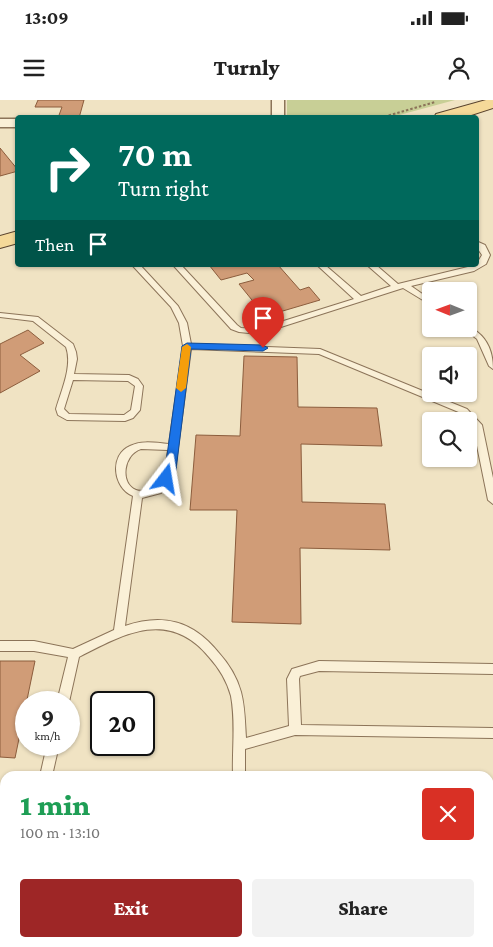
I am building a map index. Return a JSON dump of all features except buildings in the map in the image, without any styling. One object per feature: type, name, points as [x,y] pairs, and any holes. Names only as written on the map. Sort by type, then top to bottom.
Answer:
[{"type":"main road","points":[[452,115],[493,103]]},
{"type":"main road","points":[[0,242],[15,238]]},
{"type":"street","points":[[278,100],[278,115]]},
{"type":"street","points":[[0,123],[15,123]]},
{"type":"lane","points":[[479,245],[486,255],[483,262],[479,265]]},
{"type":"lane","points":[[138,267],[174,306],[183,323],[187,346],[170,470],[158,490],[146,494],[132,492],[124,485],[120,474],[123,456],[129,450],[137,447],[173,447]]},
{"type":"lane","points":[[178,267],[234,327],[258,332],[400,286],[475,267]]},
{"type":"lane","points":[[323,267],[359,299]]},
{"type":"lane","points":[[374,267],[400,286],[422,298]]},
{"type":"lane","points":[[0,315],[35,319],[70,346],[72,361],[68,377],[60,409],[61,413],[67,417],[125,418],[130,417],[135,412],[138,386],[135,381],[129,378],[68,377]]},
{"type":"lane","points":[[478,336],[481,338],[493,366]]},
{"type":"lane","points":[[187,346],[320,352],[464,411],[477,425],[493,500]]},
{"type":"lane","points":[[119,632],[138,494]]},
{"type":"lane","points":[[0,646],[34,646],[74,654],[133,627],[162,623],[189,630],[209,645],[228,674],[237,700],[239,771]]},
{"type":"lane","points":[[66,691],[74,654]]},
{"type":"lane","points":[[294,730],[293,679],[296,672],[305,669],[319,666],[493,669]]},
{"type":"lane","points":[[239,745],[294,730],[493,733]]},
{"type":"lane","points":[[47,771],[51,756]]},
{"type":"path","points":[[390,115],[443,100]]},
{"type":"green space","points":[[287,100],[455,100],[399,115],[287,115]]},
{"type":"slow traffic","points":[[181,388],[187,347]]},
{"type":"route","points":[[166,479],[170,470],[187,346],[263,348]]}]
